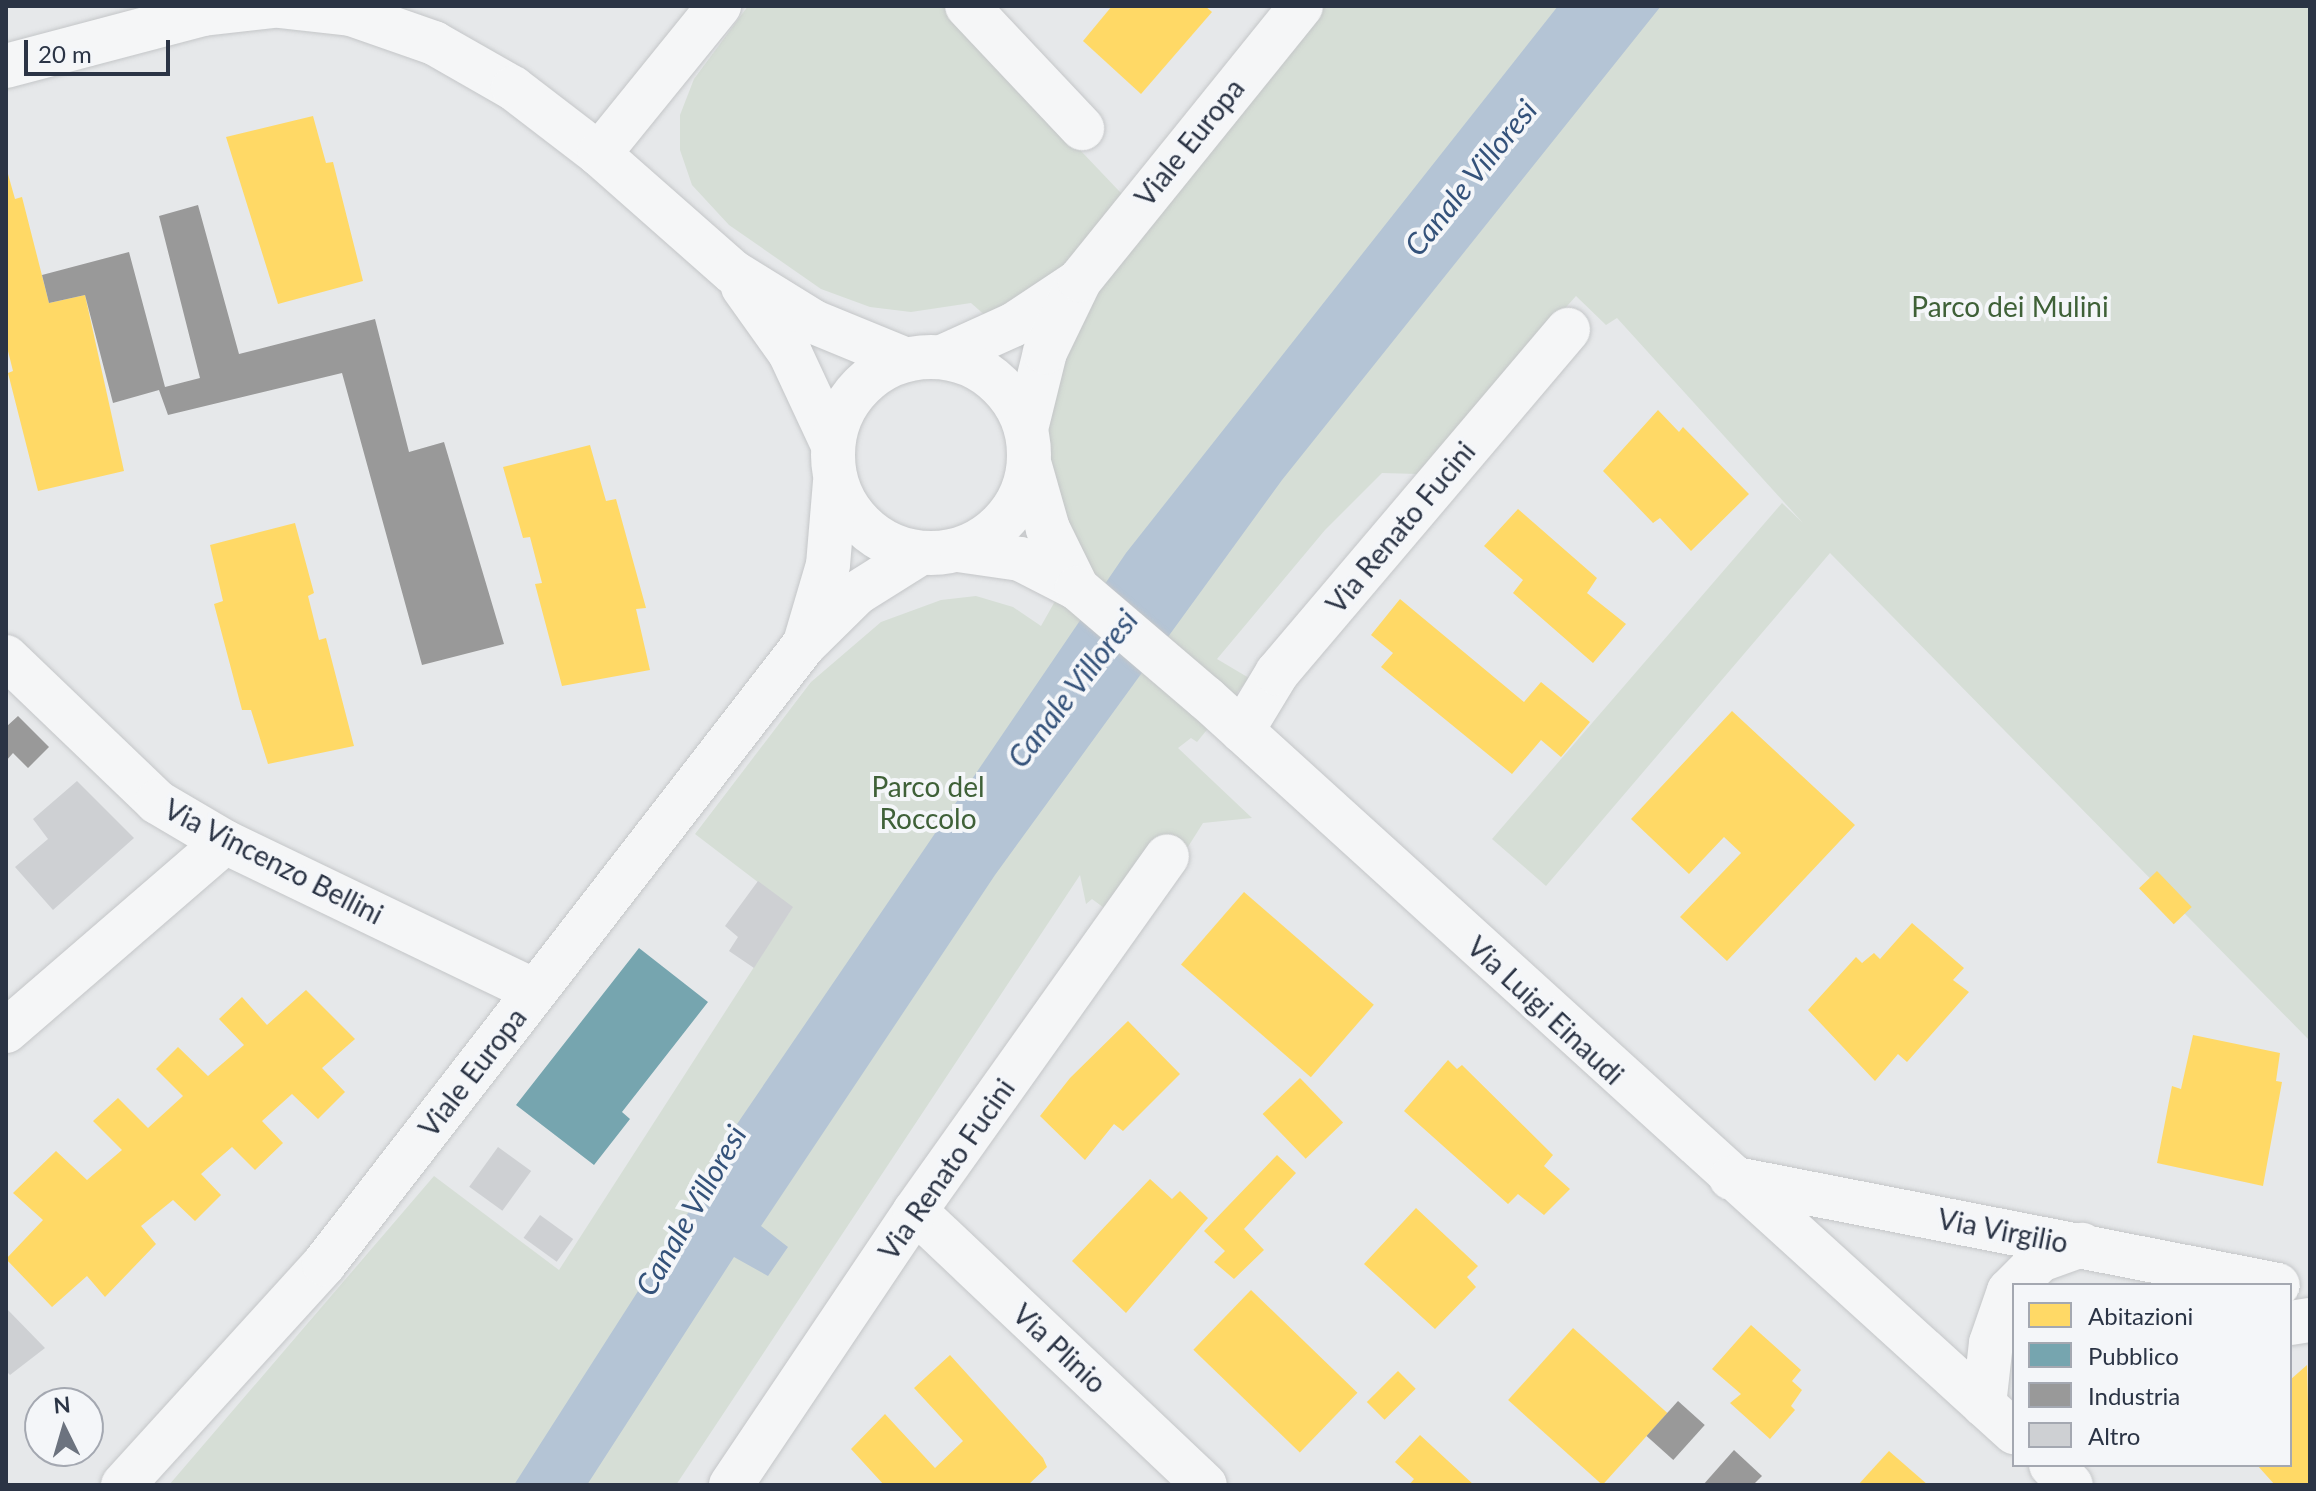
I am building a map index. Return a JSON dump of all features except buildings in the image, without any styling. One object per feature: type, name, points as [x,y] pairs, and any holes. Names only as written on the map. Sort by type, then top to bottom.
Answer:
[{"type":"street","points":[[6,66],[203,14],[272,6]]},
{"type":"street","points":[[279,6],[351,14],[434,43],[513,88],[599,154],[733,272],[814,322],[923,358],[980,369],[1009,394],[1028,447]]},
{"type":"street","points":[[599,154],[719,6]]},
{"type":"street","points":[[967,6],[1082,128]]},
{"type":"street","name":"Viale Europa","points":[[123,1485],[324,1264],[804,645],[857,593],[939,552],[991,534],[1017,504],[1045,352],[1080,280],[1301,6]]},
{"type":"street","points":[[733,272],[790,353],[853,517],[883,541],[939,552]]},
{"type":"street","name":"Viale Europa","points":[[804,645],[828,565],[834,463],[844,407],[870,376],[1013,325],[1080,280]]},
{"type":"street","name":"Via Renato Fucini","points":[[1242,731],[1286,661],[1568,330]]},
{"type":"street","name":"Via Luigi Einaudi","points":[[1028,447],[1048,529],[1077,588]]},
{"type":"street","name":"Via Luigi Einaudi","points":[[939,552],[1020,559],[1077,588],[1206,698],[1729,1177],[1999,1418]]},
{"type":"street","name":"Via Vincenzo Bellini","points":[[6,657],[157,802],[225,842],[535,991]]},
{"type":"street","points":[[6,1031],[225,842]]},
{"type":"street","name":"Via Renato Fucini","points":[[731,1485],[915,1211],[1167,857]]},
{"type":"street","name":"Via Virgilio","points":[[1729,1177],[2082,1245],[2142,1270],[2260,1283]]},
{"type":"street","name":"Via Plinio","points":[[915,1211],[1205,1485]]},
{"type":"street","points":[[2017,1283],[2040,1260],[2082,1245]]},
{"type":"street","points":[[1999,1418],[1991,1343],[2012,1288]]},
{"type":"green space","points":[[748,6],[943,6],[1140,213],[1281,6],[2310,6],[2310,1041],[1830,553],[1546,886],[1492,839],[1782,503],[1803,523],[1617,318],[1606,325],[1576,296],[1418,474],[1382,473],[1325,530],[1217,659],[1249,678],[1197,742],[1191,738],[1178,748],[1252,818],[1203,823],[1135,931],[1092,899],[1086,904],[1080,875],[676,1485],[169,1485],[434,1176],[559,1270],[792,908],[695,834],[811,682],[881,622],[941,600],[976,596],[1013,607],[1041,626],[1071,573],[1013,469],[1011,425],[1029,354],[971,303],[911,312],[870,307],[821,289],[729,225],[692,185],[680,150],[680,115],[694,79]]},
{"type":"water","name":"Canale Villoresi","points":[[1558,6],[1661,6],[1282,480],[995,875],[761,1226],[788,1247],[768,1276],[734,1257],[587,1485],[514,1485],[695,1202],[688,1196],[1126,553]]},
{"type":"park label","name":"Parco dei Mulini","points":[[2010,306]]},
{"type":"park label","name":"Parco del Roccolo","points":[[928,802]]}]
